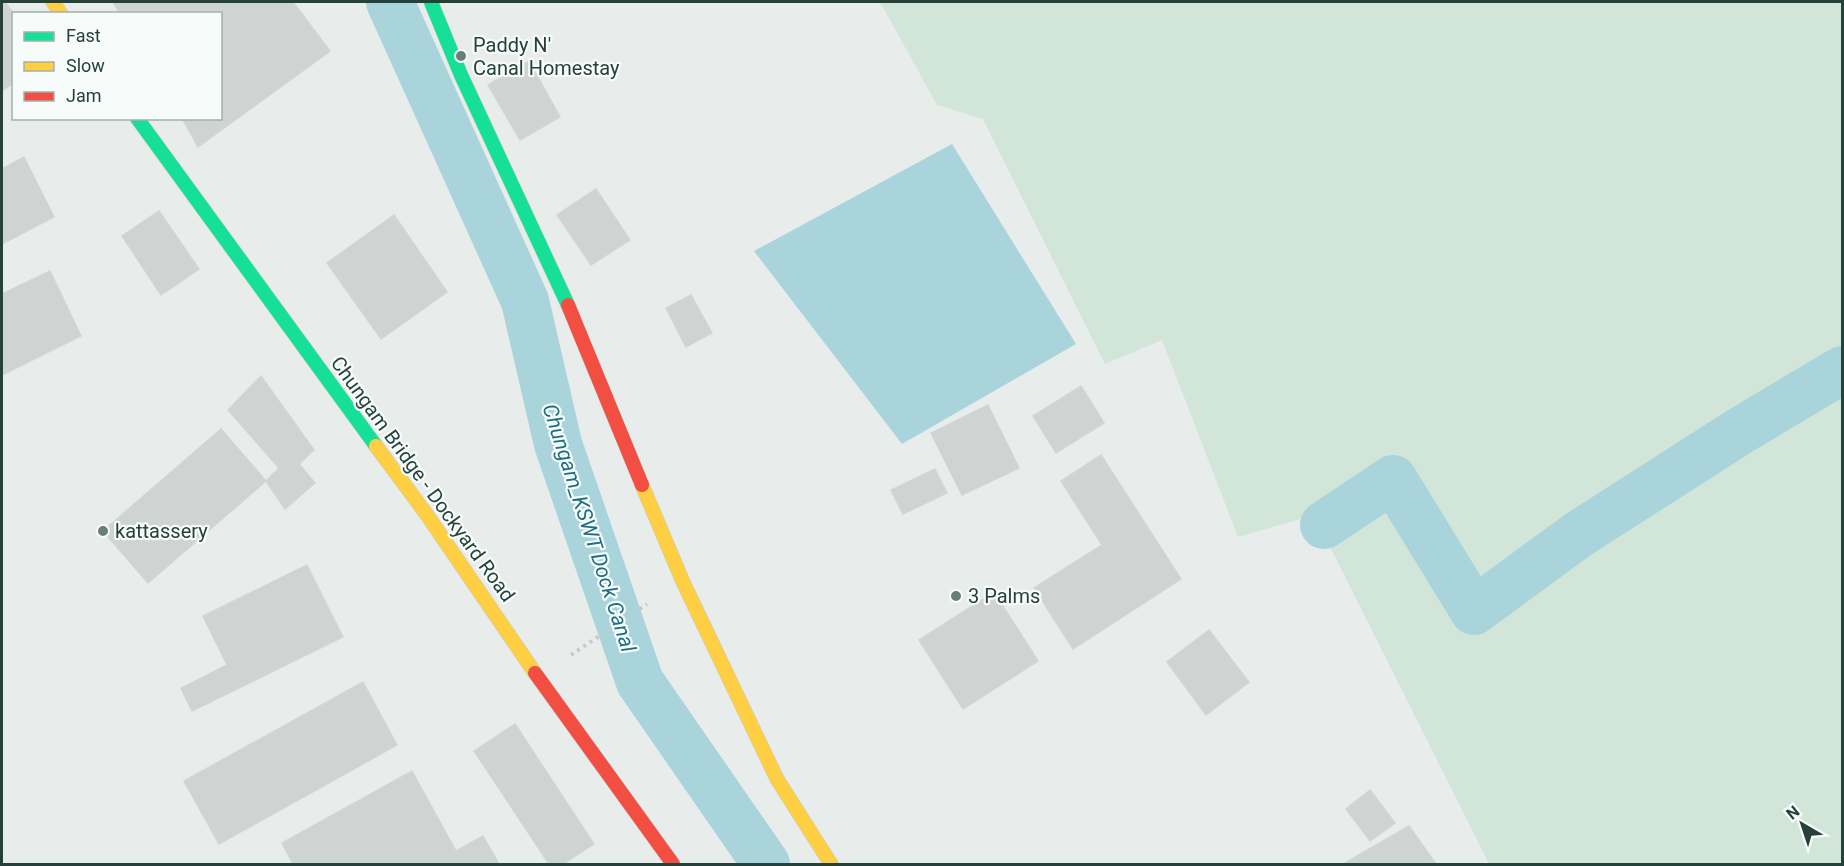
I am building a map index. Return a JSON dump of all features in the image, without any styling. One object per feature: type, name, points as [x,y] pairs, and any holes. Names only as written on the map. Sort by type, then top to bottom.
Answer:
[{"type":"street","points":[[430,2],[461,75],[570,308],[683,582],[777,779],[831,864]]},
{"type":"street","name":"Chungam Bridge - Dockyard Road","points":[[138,120],[427,515],[537,676],[674,864]]},
{"type":"path","points":[[569,656],[656,598]]},
{"type":"green space","points":[[880,2],[1842,2],[1842,864],[1489,864],[1314,515],[1238,537],[1162,340],[1105,364],[983,119],[937,105]]},
{"type":"water","points":[[952,144],[1076,344],[902,444],[754,251]]},
{"type":"building","points":[[2,2],[5,2],[12,12],[12,84],[2,91]]},
{"type":"building","points":[[113,2],[293,2],[330,51],[198,147],[183,120],[222,120],[222,12],[119,12]]},
{"type":"building","points":[[529,61],[560,117],[520,140],[488,85]]},
{"type":"building","points":[[24,157],[54,217],[2,244],[2,169]]},
{"type":"building","points":[[596,189],[630,240],[591,265],[557,215]]},
{"type":"building","points":[[159,211],[199,269],[161,295],[122,236]]},
{"type":"building","points":[[394,215],[447,292],[381,339],[327,263]]},
{"type":"building","points":[[50,271],[81,336],[2,375],[2,294]]},
{"type":"building","points":[[691,295],[712,333],[686,347],[666,308]]},
{"type":"building","points":[[261,376],[314,450],[299,464],[315,483],[285,509],[266,481],[279,468],[228,410]]},
{"type":"building","points":[[1081,386],[1104,423],[1056,453],[1033,416]]},
{"type":"building","points":[[988,405],[1019,468],[962,495],[931,433]]},
{"type":"building","points":[[221,429],[266,481],[148,583],[103,531]]},
{"type":"building","points":[[1101,455],[1181,579],[1073,649],[1034,588],[1102,545],[1061,481]]},
{"type":"building","points":[[935,469],[947,493],[903,514],[891,490]]},
{"type":"building","points":[[307,565],[343,637],[192,711],[181,688],[227,665],[203,616]]},
{"type":"building","points":[[994,592],[1038,661],[963,709],[919,640]]},
{"type":"building","points":[[1209,630],[1249,682],[1206,715],[1167,662]]},
{"type":"building","points":[[363,682],[397,745],[219,844],[184,781]]},
{"type":"building","points":[[515,724],[594,844],[563,864],[549,864],[474,751]]},
{"type":"building","points":[[412,771],[456,851],[483,836],[499,864],[293,864],[282,843]]},
{"type":"building","points":[[1370,790],[1395,823],[1370,841],[1346,809]]},
{"type":"building","points":[[1409,826],[1436,864],[1343,864]]},
{"type":"waterway","name":"Chungam_KSWT Dock Canal","points":[[390,2],[525,301],[558,444],[640,682],[766,864]]},
{"type":"waterway","points":[[1324,525],[1393,479],[1474,611],[1579,534],[1740,431],[1842,370]]},
{"type":"traffic: fast","points":[[431,2],[461,75],[568,305]]},
{"type":"traffic: fast","points":[[138,120],[376,446]]},
{"type":"traffic: slow","points":[[53,2],[60,12]]},
{"type":"traffic: slow","points":[[376,446],[427,515],[535,673]]},
{"type":"traffic: slow","points":[[642,485],[683,582],[777,779],[831,864]]},
{"type":"traffic: jam","points":[[568,305],[642,485]]},
{"type":"traffic: jam","points":[[535,673],[673,864]]},
{"type":"place","name":"Paddy N' Canal Homestay","points":[[461,56]]},
{"type":"place","name":"kattassery","points":[[103,531]]},
{"type":"place","name":"3 Palms","points":[[956,596]]}]
